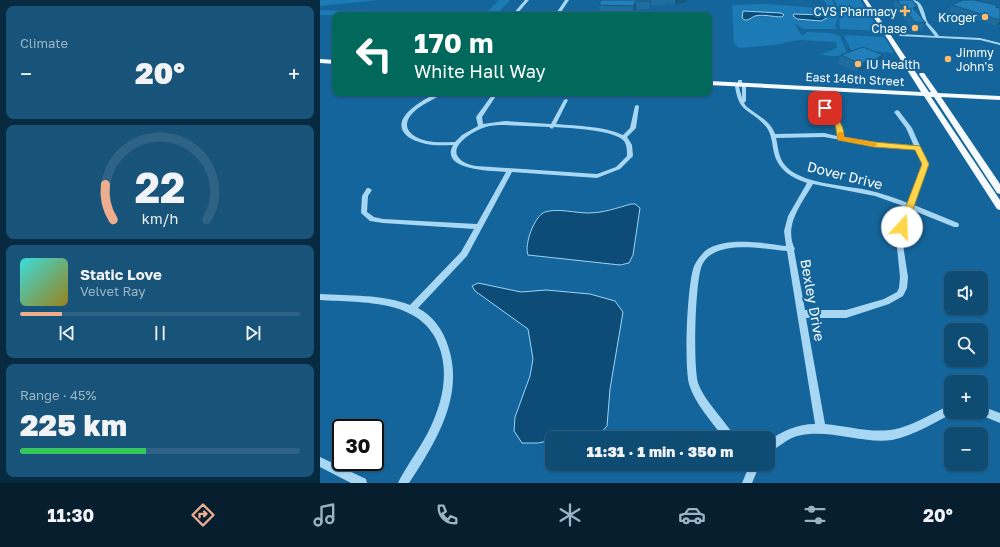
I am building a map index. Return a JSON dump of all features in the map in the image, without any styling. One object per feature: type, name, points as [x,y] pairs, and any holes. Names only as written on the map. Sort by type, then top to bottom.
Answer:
[{"type":"main road","points":[[865,0],[1000,191]]},
{"type":"main road","points":[[871,0],[931,92],[1000,207]]},
{"type":"main road","points":[[320,58],[332,59]]},
{"type":"main road","points":[[320,61],[332,62]]},
{"type":"main road","name":"East 146th Street","points":[[712,79],[740,83]]},
{"type":"main road","name":"East 146th Street","points":[[712,82],[1000,94]]},
{"type":"main road","name":"East 146th Street","points":[[931,92],[1000,98]]},
{"type":"street","points":[[517,12],[527,0]]},
{"type":"street","points":[[559,12],[567,0]]},
{"type":"street","points":[[910,0],[919,5]]},
{"type":"street","points":[[914,0],[919,5],[926,22],[938,37]]},
{"type":"street","points":[[938,37],[901,35],[906,37],[982,39],[1000,44]]},
{"type":"street","name":"Dover Drive","points":[[740,83],[744,86],[744,101],[741,103],[746,109],[770,128],[773,136],[776,156],[780,164],[788,171],[811,182],[875,194],[956,225]]},
{"type":"street","points":[[435,96],[417,105],[405,119],[403,126],[406,132],[420,140],[456,144]]},
{"type":"street","points":[[481,126],[479,117],[494,96]]},
{"type":"street","points":[[552,127],[566,100]]},
{"type":"street","points":[[624,137],[633,128],[637,106]]},
{"type":"street","points":[[825,108],[838,123],[840,128],[840,138]]},
{"type":"street","points":[[802,314],[846,314],[886,302],[900,294],[903,288],[904,277],[899,238],[925,164],[909,128],[897,112]]},
{"type":"street","points":[[505,124],[607,131],[624,137],[629,145],[630,154],[627,161],[618,168],[597,176],[476,168],[461,164],[456,160],[454,154],[456,144],[467,133],[481,126],[505,124]]},
{"type":"street","points":[[773,136],[814,135],[874,144],[918,148]]},
{"type":"street","points":[[412,309],[464,254],[510,170]]},
{"type":"street","name":"Bexley Drive","points":[[811,182],[789,222],[788,231],[821,429]]},
{"type":"street","points":[[369,190],[365,196],[364,213],[372,219],[382,221],[478,227]]},
{"type":"street","points":[[725,431],[700,394],[692,375],[695,279],[698,265],[708,253],[727,246],[791,249]]},
{"type":"street","points":[[320,297],[388,304],[412,309],[425,318],[436,330],[445,348],[449,372],[446,395],[440,416],[426,446],[403,483]]},
{"type":"street","points":[[775,442],[785,434],[808,428],[892,434],[905,431],[944,413]]},
{"type":"street","points":[[988,414],[1000,418]]},
{"type":"street","points":[[320,462],[362,483]]},
{"type":"street","points":[[747,483],[751,471]]},
{"type":"shaded area","points":[[320,0],[379,0],[320,6]]},
{"type":"shaded area","points":[[499,0],[510,0],[499,12],[487,12]]},
{"type":"shaded area","points":[[824,0],[832,0],[839,14],[835,26],[837,29],[804,29],[794,23],[802,36],[807,32],[830,33],[840,36],[847,53],[834,56],[821,54],[837,48],[836,42],[798,40],[775,45],[739,48],[734,43],[732,5],[766,4],[829,9]],"holes":[[[743,11],[781,13],[782,17],[757,16],[752,18],[742,18]],[[794,14],[824,15],[824,21],[797,19]]]},
{"type":"shaded area","points":[[834,0],[860,0],[880,31],[840,29],[839,20],[842,14]]},
{"type":"shaded area","points":[[320,10],[368,12],[332,12],[332,15],[320,15]]},
{"type":"shaded area","points":[[743,11],[781,13],[784,15],[782,17],[758,15],[745,20],[742,18]]},
{"type":"shaded area","points":[[794,14],[824,15],[827,18],[821,21],[797,19],[793,16]]},
{"type":"shaded area","points":[[844,36],[884,37],[894,53],[851,50]]},
{"type":"shaded area","points":[[635,204],[640,208],[633,255],[629,263],[620,265],[528,255],[527,245],[531,231],[537,219],[545,212],[555,210],[594,213]]},
{"type":"shaded area","points":[[478,283],[521,292],[546,290],[590,294],[615,301],[623,312],[610,389],[607,426],[602,431],[545,431],[545,442],[522,443],[514,431],[515,417],[530,376],[533,359],[528,329],[475,291],[472,286]]},
{"type":"building","points":[[601,0],[650,1],[636,1],[633,6],[599,5]]},
{"type":"building","points":[[897,0],[912,0],[917,6],[913,8],[926,23],[915,22]]},
{"type":"building","points":[[963,0],[973,0],[997,5],[995,7],[1000,8],[1000,20],[952,5]]},
{"type":"building","points":[[863,47],[883,55],[874,60],[871,59],[861,64],[841,55]]},
{"type":"slow traffic","points":[[840,133],[840,138],[874,144]]},
{"type":"place","name":"CVS Pharmacy","points":[[905,11]]},
{"type":"place","name":"Kroger","points":[[985,17]]},
{"type":"place","name":"Chase","points":[[915,28]]},
{"type":"place","name":"Jimmy John's","points":[[948,59]]},
{"type":"place","name":"IU Health","points":[[858,64]]},
{"type":"route","points":[[825,108],[838,123],[840,128],[840,138],[874,144],[918,148],[925,164],[902,227]]}]
